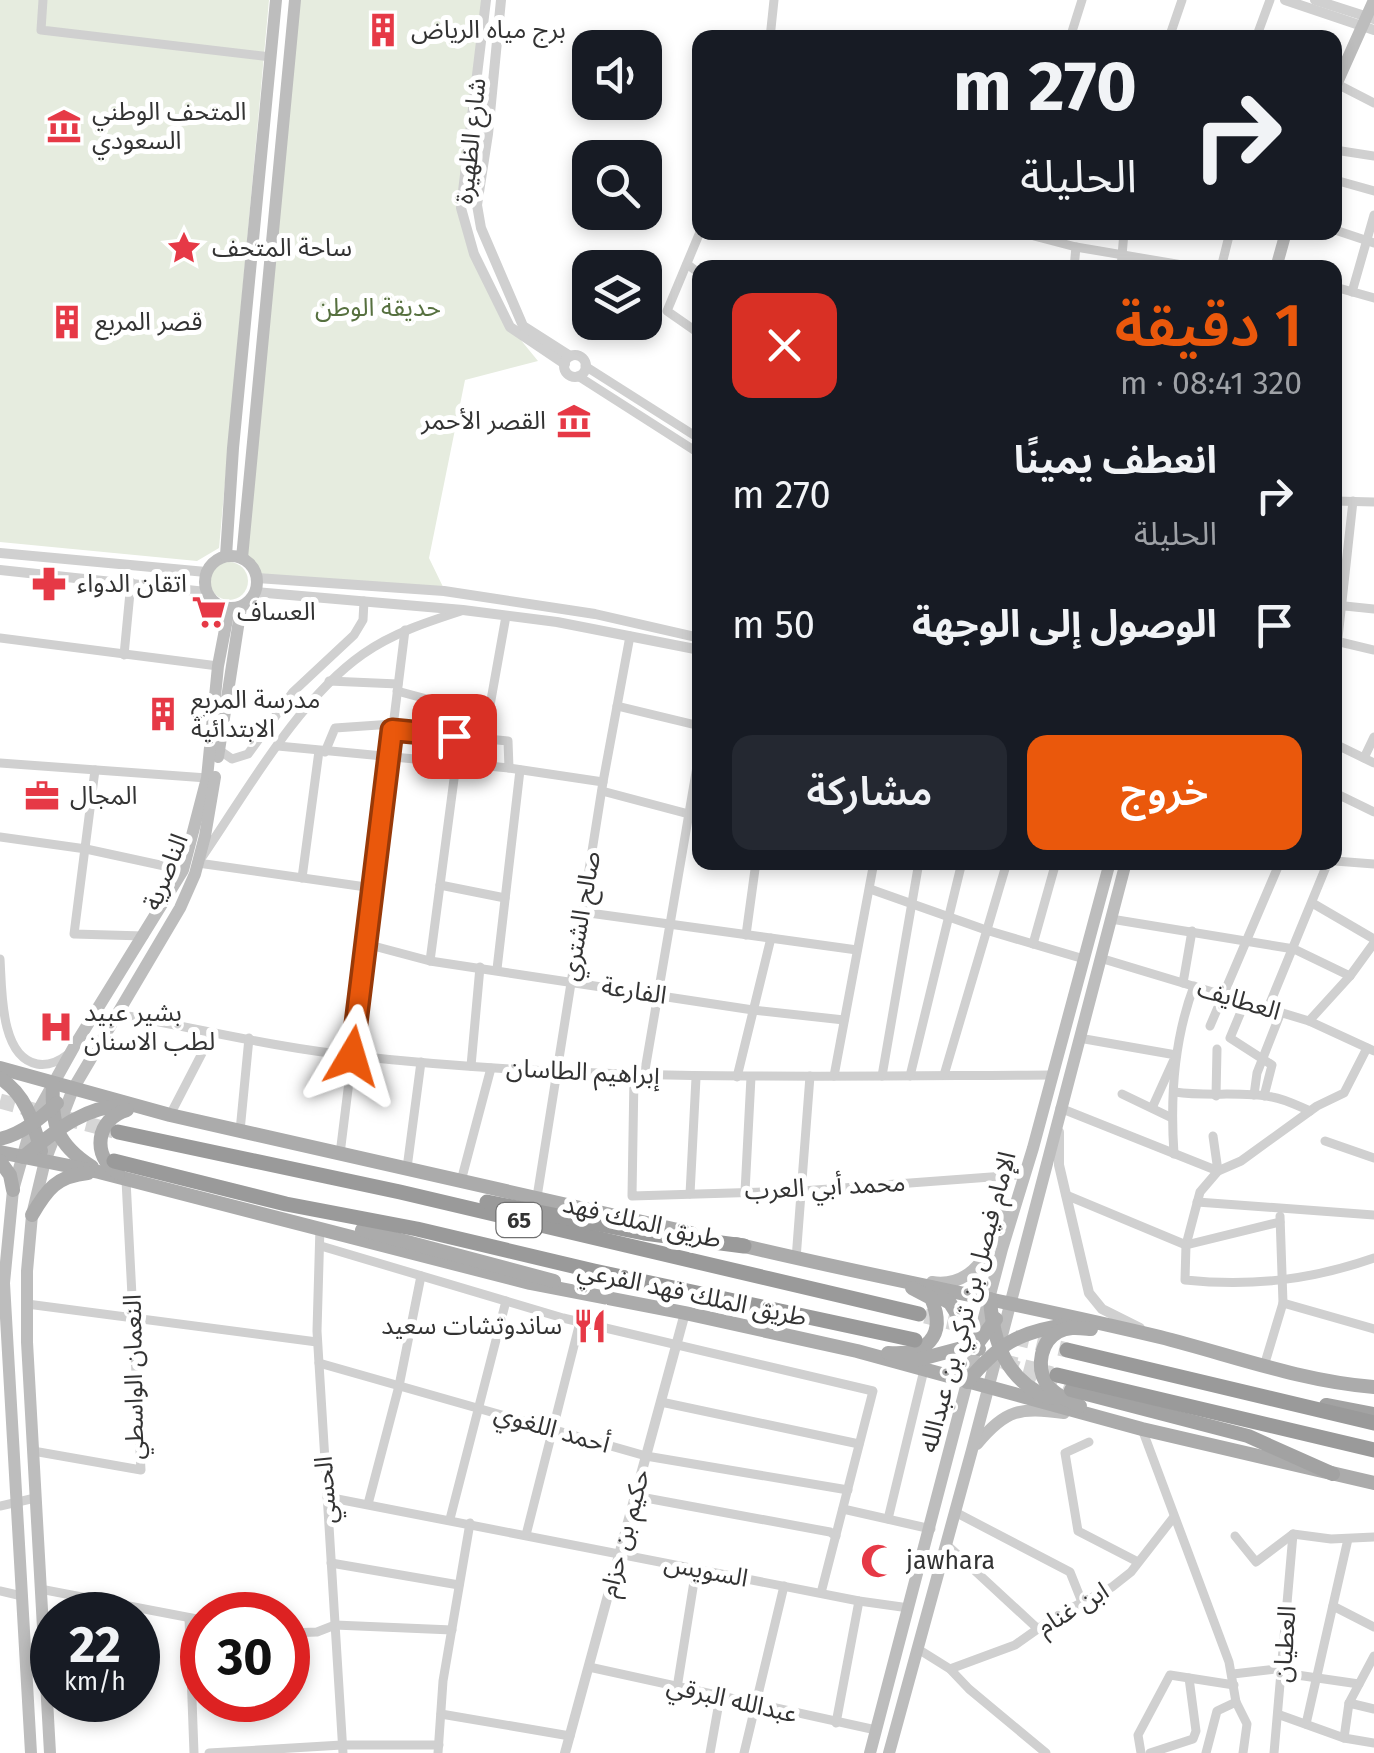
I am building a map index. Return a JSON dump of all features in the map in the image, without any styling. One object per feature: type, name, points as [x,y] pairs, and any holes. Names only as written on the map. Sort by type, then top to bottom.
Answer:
[{"type":"highway","name":"طريق الملك فهد","points":[[118,1132],[400,1192],[919,1314]]},
{"type":"highway","name":"65","points":[[114,1160],[286,1204],[417,1229],[915,1340]]},
{"type":"highway","points":[[400,1192],[418,1187],[644,1232],[744,1246]]},
{"type":"highway","points":[[1067,1350],[1374,1422]]},
{"type":"highway","points":[[1056,1375],[1374,1450]]},
{"type":"highway","points":[[1218,1386],[1374,1414]]},
{"type":"highway","points":[[1071,1390],[1248,1436],[1333,1474]]},
{"type":"main road","points":[[226,556],[276,0]]},
{"type":"main road","points":[[242,558],[295,0]]},
{"type":"main road","points":[[1342,55],[1374,0]]},
{"type":"main road","points":[[1342,72],[1365,17]]},
{"type":"main road","points":[[268,98],[270,90],[277,86],[284,99]]},
{"type":"main road","points":[[226,556],[242,558],[254,569],[256,585],[235,608],[215,604],[206,592],[206,572],[212,563],[226,556]]},
{"type":"main road","name":"الناصرية","points":[[31,1753],[17,1500],[6,1439],[6,1194],[33,1120],[74,1045],[183,870],[207,778],[218,666],[235,608]]},
{"type":"main road","name":"الناصرية","points":[[50,1753],[27,1304],[32,1215],[45,1161],[73,1089],[180,908],[198,863],[219,750],[235,608]]},
{"type":"main road","name":"الإمام فيصل بن تركي بن عبدالله","points":[[870,1753],[966,1382],[1108,870]]},
{"type":"main road","name":"الإمام فيصل بن تركي بن عبدالله","points":[[889,1753],[1124,870]]},
{"type":"main road","points":[[0,1068],[34,1064]]},
{"type":"main road","points":[[0,1068],[161,1112],[796,1259],[940,1284],[958,1282],[984,1260],[1018,1174],[1033,1148]]},
{"type":"main road","points":[[0,1078],[22,1098],[45,1161]]},
{"type":"main road","points":[[54,1083],[52,1108],[64,1145],[99,1172]]},
{"type":"main road","points":[[0,1139],[13,1136],[73,1089]]},
{"type":"main road","points":[[22,1158],[56,1128],[118,1105],[161,1112]]},
{"type":"main road","points":[[132,1182],[110,1168],[102,1154],[104,1126],[123,1110],[161,1112]]},
{"type":"main road","name":"طريق الملك فهد الفرعي","points":[[0,1152],[99,1172],[576,1293],[858,1351],[1142,1429],[1374,1483]]},
{"type":"main road","points":[[0,1161],[10,1175],[6,1194]]},
{"type":"main road","points":[[32,1215],[57,1181],[99,1172]]},
{"type":"main road","points":[[286,1204],[333,1222],[549,1278],[576,1293]]},
{"type":"main road","points":[[883,1275],[1010,1302],[1330,1383],[1374,1390]]},
{"type":"main road","points":[[883,1275],[927,1290],[950,1303],[977,1344],[988,1388]]},
{"type":"main road","points":[[858,1351],[914,1353],[931,1340],[936,1329],[931,1298],[883,1275]]},
{"type":"main road","points":[[990,1299],[998,1350],[1023,1382],[1037,1393],[1103,1418]]},
{"type":"main road","points":[[858,1351],[916,1360],[977,1344],[1010,1302]]},
{"type":"main road","points":[[966,1382],[1012,1338],[1036,1329],[1070,1324],[1124,1330]]},
{"type":"main road","points":[[1103,1418],[1054,1392],[1041,1369],[1042,1353],[1049,1339],[1061,1330],[1124,1330]]},
{"type":"main road","points":[[972,1450],[991,1427],[1018,1410],[1030,1408],[1103,1418]]},
{"type":"street","points":[[43,0],[40,30],[271,57]]},
{"type":"street","name":"شارع الظهيرة","points":[[486,0],[461,208],[474,254],[510,327],[567,360],[581,357],[582,371]]},
{"type":"street","name":"شارع الظهيرة","points":[[501,0],[488,134],[476,205],[481,228],[523,326],[567,360],[569,374],[582,371],[692,434]]},
{"type":"street","points":[[771,30],[774,0]]},
{"type":"street","points":[[1073,30],[1082,0]]},
{"type":"street","points":[[1172,30],[1182,0]]},
{"type":"street","points":[[1259,30],[1270,0]]},
{"type":"street","points":[[1285,0],[1365,17]]},
{"type":"street","points":[[1316,0],[1365,17]]},
{"type":"street","points":[[1342,89],[1374,103]]},
{"type":"street","points":[[1342,151],[1374,156]]},
{"type":"street","points":[[1342,182],[1374,191]]},
{"type":"street","points":[[1352,292],[1370,241],[1374,215]]},
{"type":"street","points":[[1342,232],[1370,241]]},
{"type":"street","points":[[692,328],[667,311],[697,240]]},
{"type":"street","points":[[1053,240],[1155,260]]},
{"type":"street","points":[[1122,260],[1123,240]]},
{"type":"street","points":[[1075,260],[1076,247]]},
{"type":"street","points":[[687,264],[692,268]]},
{"type":"street","points":[[1342,289],[1374,298]]},
{"type":"street","name":"شارع الظهيرة","points":[[582,371],[692,448]]},
{"type":"street","points":[[1342,501],[1374,502]]},
{"type":"street","points":[[1342,578],[1353,502]]},
{"type":"street","points":[[0,552],[206,572]]},
{"type":"street","points":[[0,570],[206,592]]},
{"type":"street","points":[[124,656],[132,582]]},
{"type":"street","points":[[256,585],[364,602],[506,616],[692,648]]},
{"type":"street","points":[[256,585],[444,591],[595,614],[692,636]]},
{"type":"street","points":[[219,750],[232,759],[248,754],[292,692],[354,636],[364,620],[364,602]]},
{"type":"street","points":[[1342,605],[1374,609]]},
{"type":"street","points":[[373,888],[198,863],[302,712],[329,682],[364,653],[405,630],[463,610]]},
{"type":"street","points":[[484,739],[506,616]]},
{"type":"street","points":[[340,1154],[405,630]]},
{"type":"street","name":"صالح الشتري","points":[[537,1196],[630,636]]},
{"type":"street","points":[[0,638],[218,666]]},
{"type":"street","points":[[1342,642],[1374,650]]},
{"type":"street","points":[[329,682],[398,688],[486,720]]},
{"type":"street","points":[[617,706],[692,724]]},
{"type":"street","points":[[302,878],[322,751],[335,728],[393,727],[508,741],[514,769],[497,969]]},
{"type":"street","points":[[1342,748],[1369,761],[1374,736]]},
{"type":"street","points":[[278,746],[514,769],[602,787],[692,814]]},
{"type":"street","points":[[0,763],[207,778]]},
{"type":"street","points":[[430,960],[456,764]]},
{"type":"street","points":[[95,770],[74,934],[144,936]]},
{"type":"street","points":[[1342,797],[1374,812]]},
{"type":"street","points":[[639,1076],[692,829]]},
{"type":"street","points":[[0,837],[183,870]]},
{"type":"street","points":[[1342,862],[1374,864]]},
{"type":"street","points":[[746,935],[755,870]]},
{"type":"street","points":[[834,1076],[873,870]]},
{"type":"street","points":[[882,1076],[918,870]]},
{"type":"street","points":[[910,1076],[960,870]]},
{"type":"street","points":[[944,1076],[1005,870]]},
{"type":"street","points":[[1033,944],[1054,870]]},
{"type":"street","points":[[1210,1026],[1276,870]]},
{"type":"street","points":[[1268,1008],[1329,870]]},
{"type":"street","points":[[440,885],[505,898]]},
{"type":"street","points":[[870,889],[1084,959]]},
{"type":"street","points":[[1309,1021],[1350,976],[1374,941],[1314,904]]},
{"type":"street","points":[[582,912],[858,950]]},
{"type":"street","points":[[1111,918],[1294,949],[1350,976]]},
{"type":"street","points":[[1174,1154],[1176,1054],[1192,931]]},
{"type":"street","points":[[737,1077],[771,938]]},
{"type":"street","name":"الفارعة","points":[[366,944],[430,960],[753,1010],[844,1020]]},
{"type":"street","name":"العطايف","points":[[1100,958],[1309,1021],[1371,1050]]},
{"type":"street","points":[[0,959],[11,1046],[34,1064],[53,1063],[74,1045]]},
{"type":"street","points":[[470,1066],[480,967]]},
{"type":"street","points":[[1246,1002],[1230,1038],[1262,1058]]},
{"type":"street","points":[[1259,1095],[1262,1058],[1281,1012]]},
{"type":"street","name":"إبراهيم الطاسان","points":[[117,1014],[352,1056],[555,1073],[696,1078],[1052,1075]]},
{"type":"street","points":[[161,1112],[214,1032]]},
{"type":"street","points":[[240,1130],[249,1038]]},
{"type":"street","points":[[1079,1038],[1176,1054]]},
{"type":"street","points":[[1216,1096],[1217,1049]]},
{"type":"street","points":[[1371,1050],[1344,1093],[1310,1111],[1241,1161],[1218,1171],[1200,1192],[1186,1244],[1185,1280],[1229,1284],[1282,1281],[1337,1271],[1374,1258]]},
{"type":"street","points":[[1152,1108],[1176,1054]]},
{"type":"street","points":[[406,1168],[421,1062]]},
{"type":"street","points":[[461,1180],[491,1068]]},
{"type":"street","name":"محمد أبي العرب","points":[[639,1076],[632,1196],[802,1191],[1018,1174]]},
{"type":"street","points":[[796,1259],[810,1076]]},
{"type":"street","points":[[745,1192],[752,1077]]},
{"type":"street","points":[[690,1194],[696,1078]]},
{"type":"street","points":[[1175,1092],[1259,1095],[1310,1111]]},
{"type":"street","points":[[1122,1094],[1172,1118]]},
{"type":"street","points":[[1159,1338],[1112,1315],[1090,1293],[1059,1165],[1059,1112],[1218,1171]]},
{"type":"street","points":[[1214,1136],[1218,1171]]},
{"type":"street","points":[[1325,1141],[1374,1158]]},
{"type":"street","name":"النعمان الواسطي","points":[[33,1451],[141,1470],[132,1182]]},
{"type":"street","points":[[1066,1195],[1186,1244],[1280,1222]]},
{"type":"street","points":[[1198,1202],[1374,1214]]},
{"type":"street","points":[[1264,1366],[1283,1303],[1280,1208]]},
{"type":"street","name":"الحسي","points":[[320,1227],[317,1342],[342,1749]]},
{"type":"street","points":[[321,1246],[580,1322],[873,1391],[821,1594]]},
{"type":"street","points":[[368,1504],[399,1386],[421,1276]]},
{"type":"street","points":[[450,1519],[506,1301]]},
{"type":"street","points":[[1283,1303],[1374,1328]]},
{"type":"street","points":[[27,1304],[317,1342]]},
{"type":"street","name":"حكيم بن حزام","points":[[565,1753],[685,1313]]},
{"type":"street","points":[[526,1534],[580,1322]]},
{"type":"street","name":"أحمد اللغوي","points":[[318,1363],[646,1456],[848,1490]]},
{"type":"street","points":[[888,1518],[924,1370]]},
{"type":"street","points":[[661,1402],[860,1444]]},
{"type":"street","points":[[1142,1429],[1247,1724],[1244,1753]]},
{"type":"street","points":[[1090,1442],[1064,1453],[1078,1532],[1138,1562]]},
{"type":"street","points":[[635,1496],[836,1536]]},
{"type":"street","name":"السويس","points":[[327,1497],[910,1608]]},
{"type":"street","points":[[0,1506],[35,1498]]},
{"type":"street","points":[[843,1509],[931,1529]]},
{"type":"street","points":[[956,1512],[1070,1572],[1082,1602]]},
{"type":"street","name":"ابن غنام","points":[[950,1670],[1015,1645],[1112,1587],[1131,1572],[1173,1518]]},
{"type":"street","points":[[209,1753],[438,1749],[470,1522]]},
{"type":"street","points":[[1234,1536],[1256,1562],[1294,1534],[1374,1537]]},
{"type":"street","name":"العطيان","points":[[1274,1753],[1294,1534]]},
{"type":"street","points":[[1306,1724],[1348,1539]]},
{"type":"street","points":[[946,1544],[1038,1629]]},
{"type":"street","points":[[331,1563],[459,1584]]},
{"type":"street","points":[[677,1688],[696,1569]]},
{"type":"street","points":[[744,1753],[784,1586]]},
{"type":"street","points":[[40,1589],[180,1616]]},
{"type":"street","points":[[0,1591],[22,1596]]},
{"type":"street","points":[[836,1723],[859,1601]]},
{"type":"street","points":[[1333,1606],[1374,1627]]},
{"type":"street","points":[[310,1632],[335,1625],[452,1630]]},
{"type":"street","points":[[918,1649],[950,1670],[1046,1753]]},
{"type":"street","points":[[1344,1738],[1349,1702],[1374,1656]]},
{"type":"street","name":"عبدالله البرقي","points":[[588,1668],[876,1730]]},
{"type":"street","points":[[1141,1753],[1138,1734],[1170,1676],[1233,1680],[1284,1670],[1359,1684]]},
{"type":"street","points":[[1150,1753],[1193,1739],[1196,1732],[1189,1678]]},
{"type":"street","points":[[710,1753],[720,1697]]},
{"type":"street","points":[[1206,1753],[1217,1711],[1236,1702]]},
{"type":"street","points":[[1349,1702],[1374,1709]]},
{"type":"street","points":[[441,1714],[570,1736]]},
{"type":"street","points":[[1280,1715],[1344,1738],[1374,1743]]},
{"type":"street","points":[[193,1722],[194,1753]]},
{"type":"green space","points":[[0,0],[269,0],[219,548],[197,561],[0,542]]},
{"type":"green space","name":"حديقة الوطن","points":[[298,0],[486,0],[462,209],[475,255],[511,328],[538,361],[465,380],[429,558],[445,591],[258,578],[255,569],[243,559]]},
{"type":"green space","points":[[229,562],[242,568],[248,581],[242,594],[229,600],[216,594],[210,581],[216,568]]},
{"type":"tunnel","points":[[0,1101],[37,1111]]},
{"type":"tunnel","points":[[64,1118],[114,1131]]},
{"type":"tunnel","points":[[925,1316],[1067,1350]]},
{"type":"tunnel","points":[[1002,1361],[1052,1374]]},
{"type":"tunnel","points":[[1005,1363],[1071,1390]]},
{"type":"place","name":"برج مياه الرياض","points":[[383,30]]},
{"type":"place","name":"المتحف الوطني السعودي","points":[[64,126]]},
{"type":"place","name":"ساحة المتحف","points":[[184,248]]},
{"type":"place","name":"قصر المربع","points":[[67,322]]},
{"type":"place","name":"القصر الأحمر","points":[[574,421]]},
{"type":"place","name":"اتقان الدواء","points":[[49,584]]},
{"type":"place","name":"العساف","points":[[209,612]]},
{"type":"place","name":"مدرسة المربع الابتدائية","points":[[163,714]]},
{"type":"place","name":"المجال","points":[[42,796]]},
{"type":"place","name":"بشير عبيد لطب الاسنان","points":[[56,1027]]},
{"type":"place","name":"ساندوتشات سعيد","points":[[590,1326]]},
{"type":"place","name":"jawhara","points":[[878,1561]]},
{"type":"route","points":[[352,1056],[392,730],[454,736]]}]
